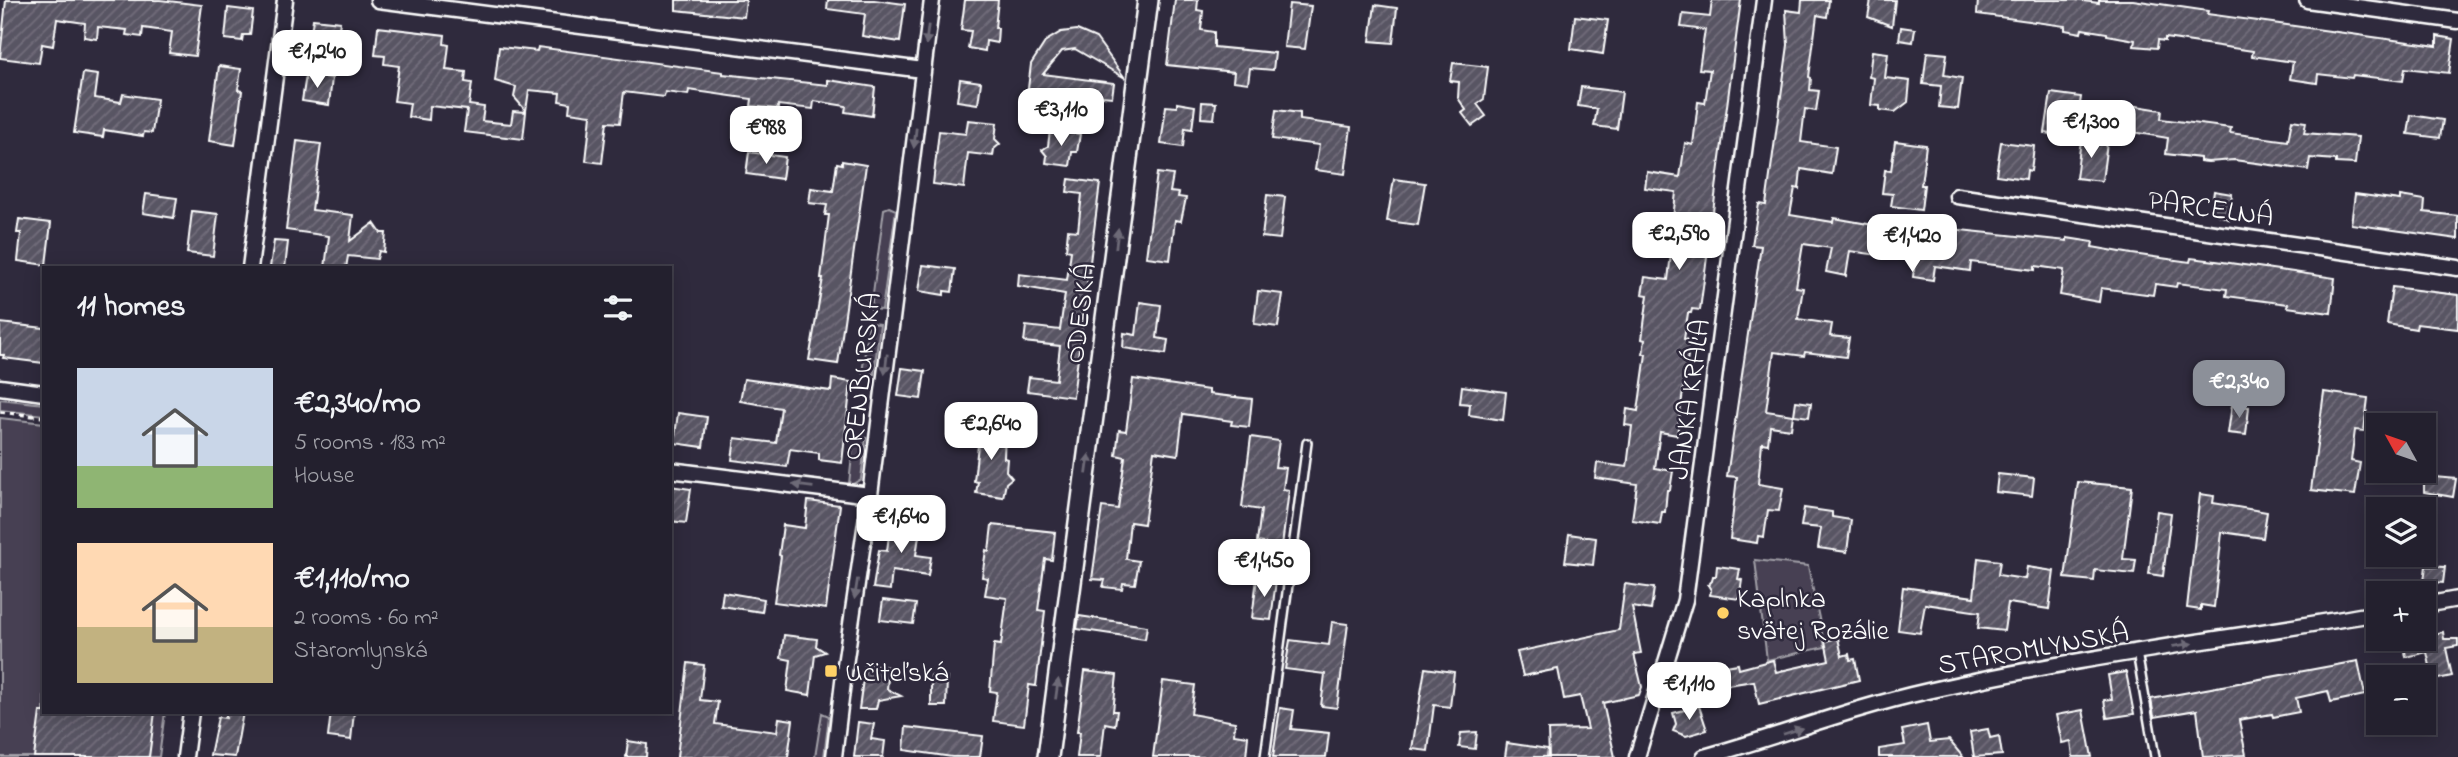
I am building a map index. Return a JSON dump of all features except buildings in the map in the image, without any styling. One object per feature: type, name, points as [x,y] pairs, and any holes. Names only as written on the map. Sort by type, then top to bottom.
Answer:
[{"type":"street","points":[[250,266],[285,0]]},
{"type":"street","points":[[378,0],[458,5],[923,70]]},
{"type":"street","name":"ORENBURSKÁ","points":[[834,757],[932,0]]},
{"type":"street","name":"ODESKÁ","points":[[1048,757],[1148,0]]},
{"type":"street","name":"JANKA KRÁĽA","points":[[1637,757],[1685,600],[1764,0]]},
{"type":"street","points":[[2307,0],[2458,22]]},
{"type":"street","name":"PARCELNÁ","points":[[1957,196],[2458,268]]},
{"type":"street","points":[[0,387],[42,393]]},
{"type":"street","points":[[672,470],[870,495]]},
{"type":"street","points":[[2436,603],[2458,599]]},
{"type":"street","name":"STAROMLYNSKÁ","points":[[1704,757],[1872,705],[1927,691],[2061,664],[2366,615]]},
{"type":"street","points":[[185,757],[191,714]]},
{"type":"lane","points":[[1265,757],[1307,443]]},
{"type":"lane","points":[[2137,652],[2155,757]]},
{"type":"path","points":[[0,412],[42,417]]},
{"type":"shaded area","points":[[889,207],[896,210],[882,310],[871,309],[884,209]]},
{"type":"shaded area","points":[[869,323],[880,324],[874,374],[862,373]]},
{"type":"shaded area","points":[[0,399],[42,404],[42,415],[0,410]]},
{"type":"shaded area","points":[[0,418],[42,423],[42,714],[165,714],[159,757],[0,757]]},
{"type":"shaded area","points":[[854,437],[866,438],[861,479],[849,484]]},
{"type":"shaded area","points":[[1755,560],[1808,566],[1825,647],[1767,660]]},
{"type":"shaded area","points":[[822,713],[829,716],[824,757],[815,757]]},
{"type":"place","name":"Kaplnka svätej Rozálie","points":[[1723,613]]},
{"type":"place","name":"Učiteľská","points":[[831,671]]}]
